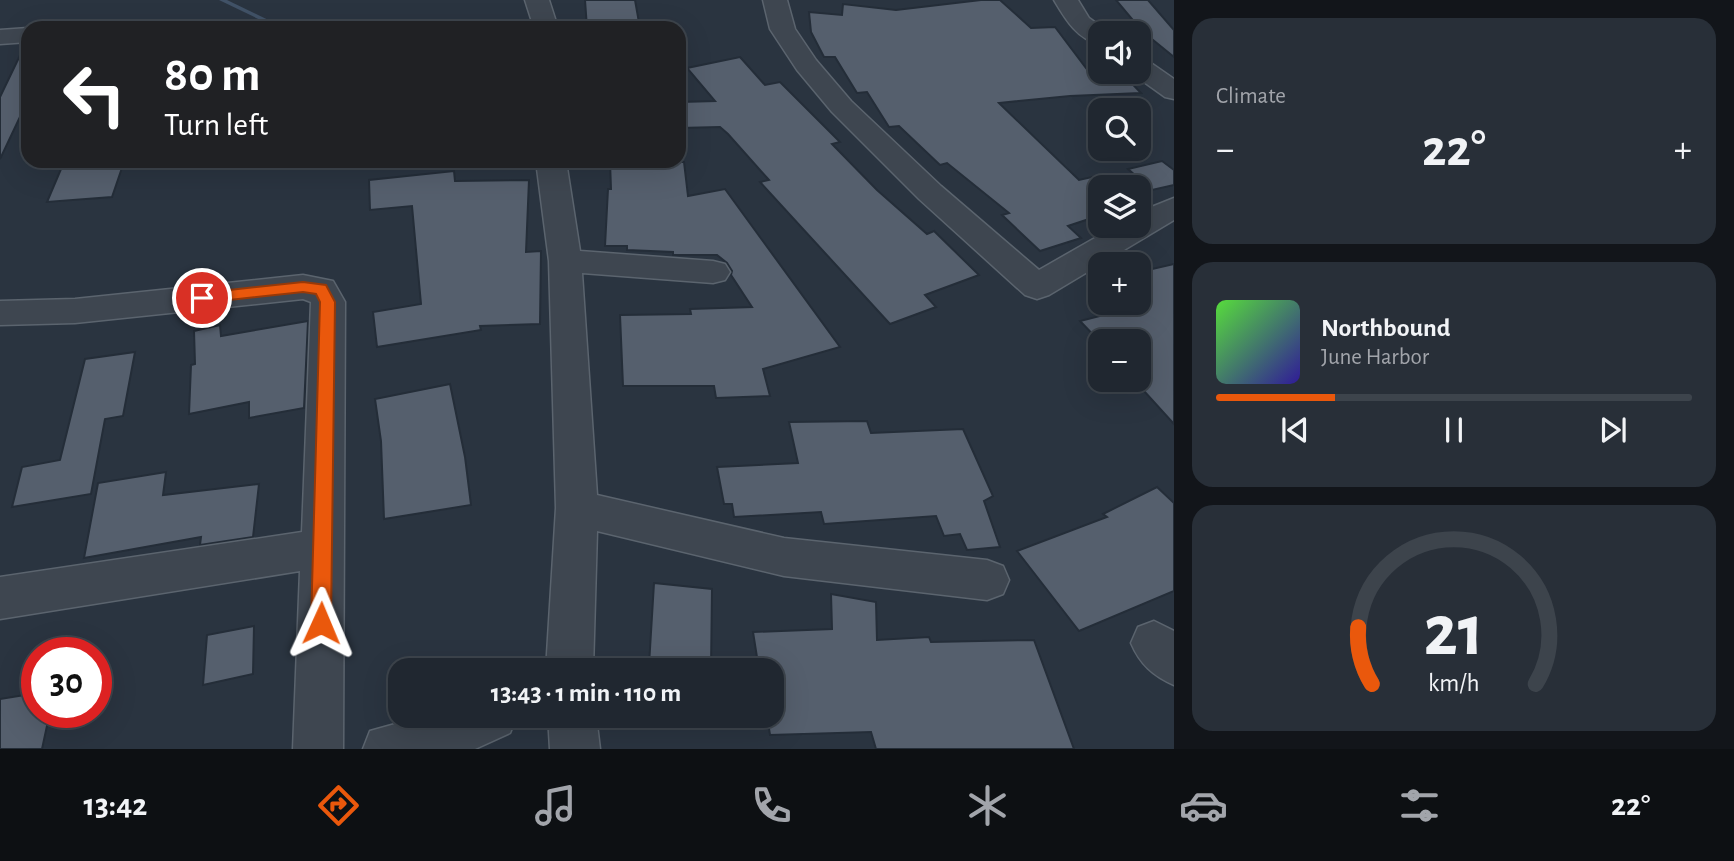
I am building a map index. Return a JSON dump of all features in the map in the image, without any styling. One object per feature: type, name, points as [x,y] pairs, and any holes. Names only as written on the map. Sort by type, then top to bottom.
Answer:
[{"type":"street","points":[[537,0],[544,21]]},
{"type":"street","points":[[775,0],[782,30],[807,66],[858,124],[1037,287],[1174,208]]},
{"type":"street","points":[[1066,0],[1080,23],[1088,29]]},
{"type":"street","points":[[0,37],[21,36]]},
{"type":"street","points":[[1151,75],[1174,91]]},
{"type":"street","points":[[552,168],[565,261],[577,508],[570,658]]},
{"type":"street","points":[[565,261],[713,272]]},
{"type":"street","points":[[0,313],[75,312],[303,287],[321,289],[328,302],[318,749]]},
{"type":"street","points":[[577,508],[784,556],[987,580]]},
{"type":"street","points":[[0,598],[323,548]]},
{"type":"street","points":[[388,749],[452,734],[466,728]]},
{"type":"street","points":[[573,728],[575,749]]},
{"type":"building","points":[[585,0],[635,0],[639,21],[586,21]]},
{"type":"building","points":[[1000,0],[1031,28],[1055,27],[1088,71],[1088,84],[1132,84],[1141,93],[999,103],[1079,180],[1088,178],[1088,219],[1068,226],[1081,238],[1040,251],[1002,215],[1009,213],[947,163],[940,165],[899,126],[889,127],[867,92],[857,93],[835,57],[824,57],[811,32],[809,12],[842,15],[843,4],[896,10]]},
{"type":"building","points":[[1116,0],[1148,0],[1174,30],[1174,57],[1151,38],[1151,21],[1134,21]]},
{"type":"building","points":[[21,53],[21,115],[0,159],[0,97]]},
{"type":"building","points":[[740,57],[765,85],[780,82],[840,142],[832,144],[877,190],[927,234],[934,231],[979,275],[925,295],[936,307],[890,324],[760,182],[769,180],[728,134],[720,127],[686,128],[686,102],[715,101],[687,68]]},
{"type":"building","points":[[1162,161],[1174,170],[1174,185],[1152,190],[1151,175],[1135,175],[1128,169]]},
{"type":"building","points":[[122,168],[112,197],[47,202],[61,169]]},
{"type":"building","points":[[610,168],[685,168],[688,196],[725,189],[840,347],[763,369],[770,396],[716,398],[714,386],[623,386],[620,315],[691,314],[690,309],[752,307],[731,275],[732,271],[727,263],[717,255],[673,255],[673,252],[605,246],[608,189],[611,189]]},
{"type":"building","points":[[454,171],[455,181],[529,180],[526,252],[541,251],[540,324],[480,326],[481,330],[377,347],[373,312],[421,304],[412,206],[370,210],[369,180]]},
{"type":"building","points":[[1174,264],[1174,424],[1145,392],[1151,392],[1151,329],[1088,329],[1080,321],[1104,315],[1151,315],[1151,269]]},
{"type":"building","points":[[308,321],[304,408],[249,418],[249,402],[189,414],[191,365],[195,364],[194,331],[220,325],[221,336]]},
{"type":"building","points":[[135,352],[123,416],[105,419],[91,494],[12,507],[22,467],[60,460],[85,359]]},
{"type":"building","points":[[450,384],[465,457],[471,505],[384,519],[381,441],[375,399]]},
{"type":"building","points":[[867,421],[871,433],[963,429],[993,496],[984,501],[1000,547],[967,550],[960,534],[944,536],[936,516],[824,524],[821,512],[734,517],[732,504],[724,504],[717,467],[798,463],[789,422]]},
{"type":"building","points":[[166,472],[163,495],[259,484],[253,537],[200,545],[201,537],[84,558],[98,483]]},
{"type":"building","points":[[1157,487],[1174,503],[1174,591],[1079,631],[1017,551],[1107,517],[1103,514]]},
{"type":"building","points":[[654,583],[712,589],[711,658],[649,658]]},
{"type":"building","points":[[831,594],[876,602],[877,640],[929,637],[931,642],[1034,640],[1074,749],[876,749],[871,732],[770,735],[769,728],[784,728],[784,658],[757,658],[753,632],[832,629]]},
{"type":"building","points":[[254,626],[253,674],[203,685],[207,635]]},
{"type":"building","points":[[21,696],[21,728],[47,728],[42,749],[0,749],[0,699]]},
{"type":"waterway","points":[[222,0],[267,21]]},
{"type":"route","points":[[202,298],[303,287],[321,289],[328,302],[321,623]]}]
